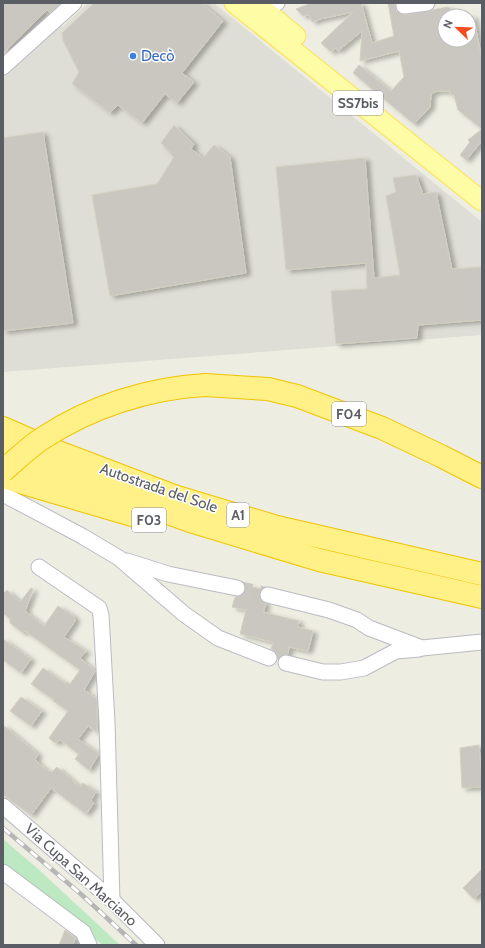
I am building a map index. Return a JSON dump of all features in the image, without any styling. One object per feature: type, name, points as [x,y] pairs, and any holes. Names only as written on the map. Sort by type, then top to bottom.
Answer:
[{"type":"highway","name":"F04","points":[[3,471],[41,439],[62,426],[91,412],[144,394],[184,386],[204,385],[268,390],[297,396],[382,428],[441,456],[482,478]]},
{"type":"highway","name":"Autostrada del Sole","points":[[3,428],[53,450],[174,496],[269,525],[482,574]]},
{"type":"highway","name":"Autostrada del Sole","points":[[3,451],[190,521],[319,560],[482,597]]},
{"type":"highway","name":"F03","points":[[3,477],[231,546],[297,553]]},
{"type":"main road","name":"SS7bis","points":[[234,3],[262,8],[419,138],[482,187]]},
{"type":"main road","name":"SS7bis","points":[[262,8],[482,201]]},
{"type":"street","points":[[3,67],[74,3]]},
{"type":"street","points":[[404,3],[404,6],[427,3]]},
{"type":"street","points":[[3,494],[82,536],[119,558],[184,614],[218,638],[269,658]]},
{"type":"street","points":[[119,558],[168,574],[237,588]]},
{"type":"street","points":[[39,567],[99,608],[101,615],[107,722],[112,900]]},
{"type":"street","points":[[268,595],[329,610],[357,620],[369,628],[422,648]]},
{"type":"street","points":[[286,663],[323,672],[341,672],[364,668],[396,651],[482,642]]},
{"type":"street","name":"Via Cupa San Marciano","points":[[3,806],[112,900],[157,945]]},
{"type":"street","points":[[3,872],[83,932],[89,945]]},
{"type":"shaded area","points":[[3,3],[32,3],[62,27],[88,3],[214,3],[482,222],[482,335],[3,372]]},
{"type":"green space","points":[[3,839],[38,869],[120,945],[103,945],[3,867]]},
{"type":"building","points":[[3,3],[61,3],[50,13],[47,10],[3,53]]},
{"type":"building","name":"Decò","points":[[94,3],[201,3],[223,21],[182,73],[194,82],[177,103],[165,94],[142,123],[118,105],[110,113],[72,84],[79,72],[63,40],[62,33]]},
{"type":"building","points":[[312,3],[361,3],[372,43],[394,36],[388,3],[395,3],[397,11],[405,15],[437,9],[437,48],[477,48],[477,35],[482,59],[482,129],[458,110],[454,95],[450,95],[450,91],[437,91],[431,94],[430,107],[414,124],[353,73],[359,65],[391,91],[404,77],[399,51],[360,61],[362,31],[338,51],[336,48],[331,52],[321,43],[353,12],[312,22],[309,15],[303,16],[296,9]]},
{"type":"building","points":[[174,125],[194,144],[191,149],[203,158],[214,145],[230,157],[246,273],[110,296],[92,195],[157,184],[174,157],[161,143]]},
{"type":"building","points":[[482,129],[482,141],[466,160],[460,155],[470,142],[468,140]]},
{"type":"building","points":[[43,132],[73,323],[3,331],[3,138]]},
{"type":"building","points":[[365,158],[374,278],[400,275],[386,196],[396,192],[393,178],[416,175],[423,194],[436,192],[452,269],[482,267],[482,320],[418,325],[417,338],[336,344],[331,291],[367,289],[366,263],[286,270],[276,167]]},
{"type":"building","points":[[245,585],[261,589],[260,598],[266,604],[263,612],[299,621],[298,627],[313,631],[308,651],[289,647],[288,654],[283,655],[278,660],[276,653],[271,649],[273,642],[240,634],[246,610],[232,607],[235,597],[244,594]]},
{"type":"building","points":[[31,588],[33,589],[25,611],[44,626],[58,606],[74,616],[75,621],[64,637],[86,651],[80,658],[95,671],[84,690],[97,699],[97,732],[88,726],[78,739],[99,754],[89,770],[75,759],[79,754],[60,740],[55,743],[49,738],[68,711],[31,684],[43,668],[66,684],[67,682],[70,684],[80,670],[25,631],[23,633],[10,623],[10,619],[3,613],[3,594],[7,590],[20,602]]},
{"type":"building","points":[[3,639],[31,659],[21,673],[3,660]]},
{"type":"building","points":[[21,697],[42,711],[31,726],[10,711]]},
{"type":"building","points":[[3,725],[38,754],[35,760],[48,771],[52,772],[57,767],[80,787],[83,783],[96,792],[91,800],[94,803],[86,814],[51,788],[31,815],[3,795]]},
{"type":"building","points":[[479,745],[482,787],[462,788],[460,748]]},
{"type":"building","points":[[482,869],[482,891],[474,899],[463,888]]},
{"type":"building","points":[[65,930],[75,938],[73,945],[59,945]]},
{"type":"tunnel","points":[[237,588],[268,595]]},
{"type":"railway","points":[[3,828],[82,895],[136,945]]},
{"type":"place","name":"Decò","points":[[133,56]]}]
